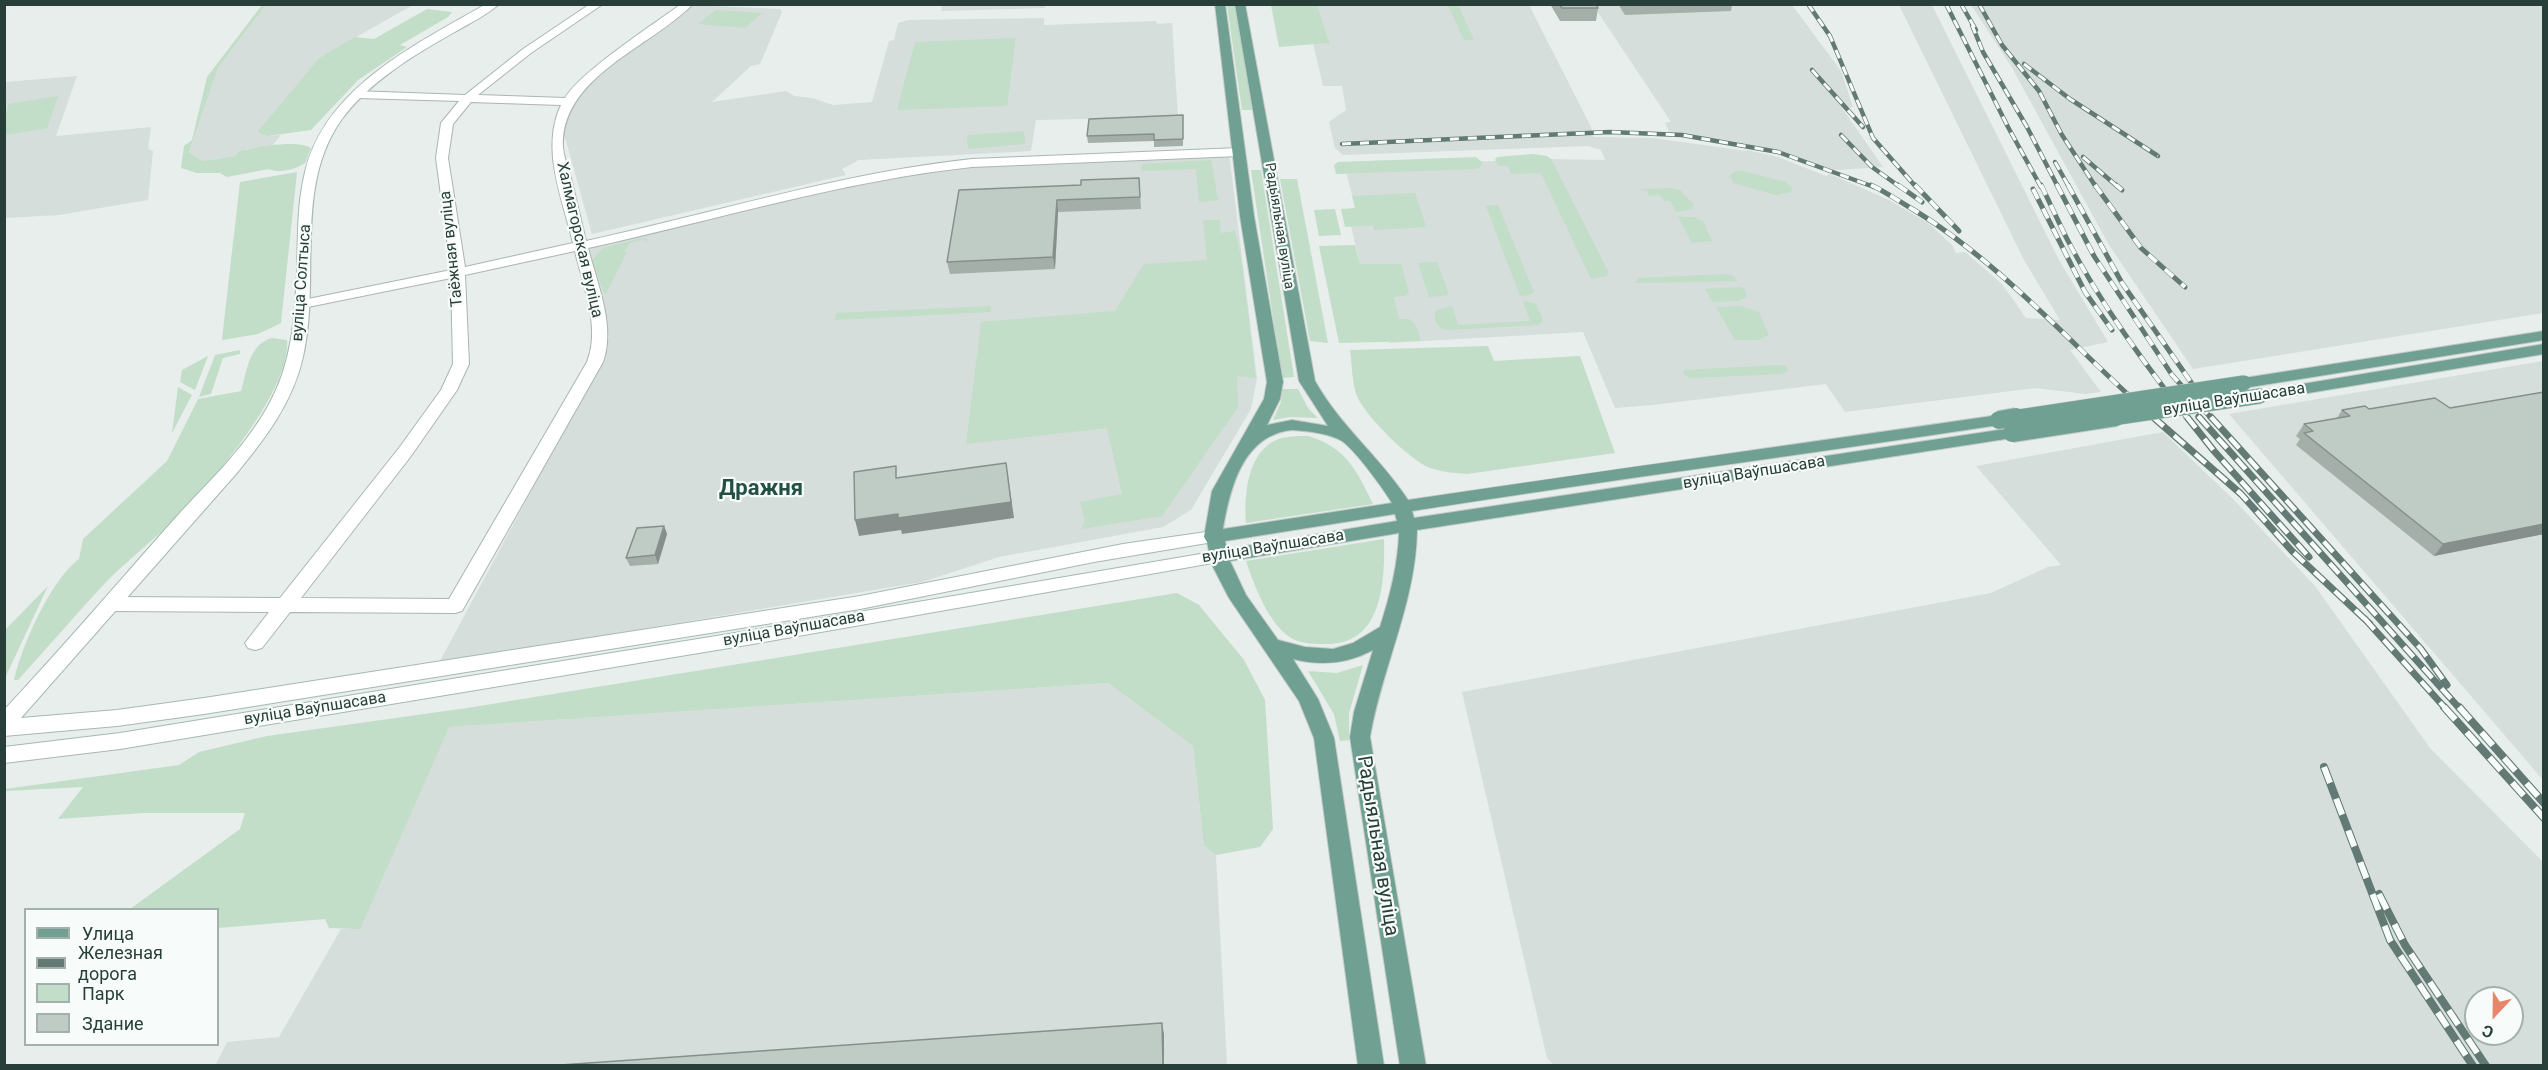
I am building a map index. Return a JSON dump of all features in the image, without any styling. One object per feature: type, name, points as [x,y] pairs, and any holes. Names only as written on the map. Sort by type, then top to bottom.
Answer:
[{"type":"main road","name":"Радыяльная вуліца","points":[[1220,4],[1247,216],[1275,382],[1272,399],[1250,441],[1236,460],[1217,500],[1214,508],[1213,537],[1228,581],[1308,697],[1319,719],[1324,738],[1371,1065]]},
{"type":"main road","name":"Радыяльная вуліца","points":[[1240,4],[1307,381],[1328,417],[1390,486],[1402,506],[1409,525],[1402,577],[1389,630],[1361,717],[1359,737],[1413,1065]]},
{"type":"main road","name":"вуліца Ваўпшасава","points":[[1213,537],[1624,472],[1733,460],[2244,383],[2544,334]]},
{"type":"main road","name":"вуліца Ваўпшасава","points":[[1218,556],[2260,396],[2544,349]]},
{"type":"main road","points":[[1250,441],[1271,429],[1292,425],[1325,429],[1345,437]]},
{"type":"main road","points":[[1272,645],[1317,658],[1339,656],[1357,651],[1389,630]]},
{"type":"street","name":"вуліца Солтыса","points":[[4,726],[235,462],[275,408],[292,372],[302,325],[312,167],[335,120],[358,94],[400,62],[494,4]]},
{"type":"street","name":"Таёжная вуліца","points":[[255,644],[288,604],[449,390],[461,364],[458,271],[442,158],[447,123],[468,98],[527,51],[598,4]]},
{"type":"street","name":"Халмагорская вуліца","points":[[288,604],[454,606],[595,362],[600,349],[599,322],[557,148],[558,132],[567,102],[600,70],[688,4]]},
{"type":"street","points":[[358,94],[567,102]]},
{"type":"street","points":[[303,304],[580,246],[863,181],[939,166],[972,162],[1239,152]]},
{"type":"street","name":"вуліца Ваўпшасава","points":[[4,726],[108,719],[204,706],[779,614],[863,603],[1060,562],[1157,544],[1213,537]]},
{"type":"street","name":"вуліца Ваўпшасава","points":[[4,755],[120,741],[747,638],[1218,556]]},
{"type":"street","points":[[112,604],[288,604]]},
{"type":"shaded area","points":[[942,4],[1046,5],[1045,8],[941,11]]},
{"type":"shaded area","points":[[266,5],[413,5],[319,58],[257,132],[267,136],[281,135],[272,146],[247,149],[236,156],[203,161],[189,152],[218,68]]},
{"type":"shaded area","points":[[693,5],[780,9],[782,12],[760,64],[751,66],[712,102],[786,91],[795,96],[812,98],[833,105],[872,102],[889,41],[894,40],[898,23],[909,20],[1044,18],[1044,25],[1156,21],[1157,24],[1172,23],[1178,117],[1036,120],[1031,151],[859,160],[842,169],[846,175],[592,234],[564,134],[573,100],[604,72]]},
{"type":"shaded area","points":[[1299,5],[1529,5],[1594,137],[1653,138],[1747,150],[1778,157],[1826,176],[1830,174],[1889,200],[1928,223],[1952,245],[1956,253],[1965,252],[2002,284],[2026,318],[2060,320],[2024,260],[1899,5],[1932,5],[2059,260],[2108,342],[2070,350],[2101,392],[2086,394],[2035,388],[1845,412],[1826,384],[1615,408],[1583,332],[1389,343],[1368,264],[1360,264],[1351,226],[1360,226],[1345,167],[1544,159],[1605,160],[1601,150],[1588,146],[1343,155],[1335,148],[1329,122],[1346,110],[1342,86],[1323,86],[1313,43]]},
{"type":"shaded area","points":[[1593,5],[1792,5],[1841,71],[1853,107],[1842,108],[1883,167],[1836,170],[1747,144],[1669,132],[1665,122],[1671,122]]},
{"type":"shaded area","points":[[1971,5],[2543,5],[2543,313],[2193,369],[2109,245],[2011,66]]},
{"type":"shaded area","points":[[77,76],[56,136],[151,127],[148,149],[153,151],[148,200],[59,215],[5,218],[5,82]]},
{"type":"shaded area","points":[[1229,153],[1257,378],[1251,409],[1191,510],[1163,527],[999,557],[922,582],[439,663],[537,480],[609,338],[585,242],[958,164]]},
{"type":"shaded area","points":[[2543,361],[2543,780],[2229,414]]},
{"type":"shaded area","points":[[2163,432],[2234,500],[2315,586],[2430,748],[2543,862],[2543,1065],[1555,1066],[1547,1058],[1462,692],[1991,593],[2048,567],[2061,565],[1976,466]]},
{"type":"shaded area","points":[[1108,683],[1193,746],[1204,846],[1216,855],[1227,1065],[215,1066],[227,1042],[279,1037],[341,929],[360,928],[448,727]]},
{"type":"green space","points":[[262,5],[266,5],[218,68],[189,152],[203,161],[236,156],[238,152],[254,148],[296,144],[311,148],[305,163],[287,170],[269,169],[227,177],[220,173],[197,173],[181,168],[184,146],[192,140],[207,77]]},
{"type":"green space","points":[[1227,5],[1236,5],[1252,110],[1242,110]]},
{"type":"green space","points":[[1271,5],[1317,5],[1330,45],[1326,43],[1279,47]]},
{"type":"green space","points":[[1448,5],[1458,5],[1474,40],[1464,40]]},
{"type":"green space","points":[[427,9],[452,12],[448,17],[400,45],[407,47],[358,80],[311,130],[267,136],[257,132],[319,58],[355,37],[374,39]]},
{"type":"green space","points":[[716,10],[762,13],[745,28],[698,24]]},
{"type":"green space","points":[[1016,38],[1007,106],[897,110],[915,42]]},
{"type":"green space","points":[[58,96],[47,128],[5,135],[5,116],[9,104]]},
{"type":"green space","points":[[1024,131],[1025,144],[968,149],[967,135]]},
{"type":"green space","points":[[1533,154],[1547,156],[1551,159],[1608,271],[1607,276],[1591,279],[1541,173],[1511,174],[1508,166],[1499,166],[1495,160],[1497,157]]},
{"type":"green space","points":[[1476,157],[1482,162],[1477,169],[1336,174],[1334,165],[1338,162]]},
{"type":"green space","points":[[1211,160],[1218,200],[1199,202],[1196,169],[1142,171],[1142,164]]},
{"type":"green space","points":[[1251,170],[1261,170],[1294,377],[1282,378]]},
{"type":"green space","points":[[1738,170],[1786,182],[1792,188],[1791,192],[1776,195],[1733,183],[1730,175]]},
{"type":"green space","points":[[297,172],[281,323],[258,334],[223,340],[240,182]]},
{"type":"green space","points":[[1280,179],[1297,179],[1328,343],[1310,341]]},
{"type":"green space","points":[[1640,189],[1680,190],[1694,205],[1692,209],[1676,212],[1670,201],[1664,201],[1660,195],[1649,196],[1647,191]]},
{"type":"green space","points":[[1415,193],[1426,227],[1374,230],[1373,225],[1345,227],[1341,209],[1355,208],[1352,196]]},
{"type":"green space","points":[[1498,205],[1534,292],[1529,295],[1520,296],[1486,206]]},
{"type":"green space","points":[[1335,209],[1341,235],[1319,236],[1314,210]]},
{"type":"green space","points":[[1678,217],[1693,217],[1703,221],[1712,241],[1692,243]]},
{"type":"green space","points":[[1203,220],[1220,220],[1221,233],[1235,231],[1241,257],[1256,378],[1237,376],[1238,407],[1162,516],[1081,529],[1085,521],[1080,502],[1122,494],[1107,428],[966,444],[981,322],[1115,311],[1144,264],[1207,260]]},
{"type":"green space","points":[[647,238],[647,241],[644,239],[630,243],[624,252],[627,252],[605,295],[592,260],[603,248]]},
{"type":"green space","points":[[1355,245],[1360,264],[1401,264],[1409,292],[1405,296],[1394,297],[1399,319],[1409,319],[1416,325],[1421,341],[1339,343],[1319,246]]},
{"type":"green space","points":[[1437,262],[1449,295],[1429,297],[1418,263]]},
{"type":"green space","points":[[1726,274],[1734,276],[1737,281],[1635,283],[1639,278]]},
{"type":"green space","points":[[1740,287],[1745,290],[1747,296],[1739,301],[1713,302],[1705,289]]},
{"type":"green space","points":[[1523,301],[1536,304],[1543,321],[1538,325],[1446,330],[1438,325],[1436,320],[1435,311],[1452,306],[1458,325],[1530,321]]},
{"type":"green space","points":[[991,306],[990,312],[835,320],[836,313]]},
{"type":"green space","points":[[1740,306],[1759,312],[1769,335],[1758,340],[1735,340],[1716,307]]},
{"type":"green space","points":[[272,338],[287,340],[285,360],[277,384],[247,434],[229,458],[178,516],[107,581],[18,680],[14,680],[30,632],[58,582],[79,559],[83,539],[167,461],[198,399],[241,391],[247,367],[254,352],[264,341]]},
{"type":"green space","points":[[1488,346],[1494,361],[1580,356],[1615,453],[1467,474],[1439,470],[1430,468],[1412,457],[1369,415],[1357,396],[1350,350]]},
{"type":"green space","points":[[240,350],[240,354],[223,358],[211,394],[199,397],[215,355]]},
{"type":"green space","points":[[208,356],[195,390],[180,382],[182,370]]},
{"type":"green space","points":[[1786,366],[1788,371],[1781,374],[1691,378],[1683,374],[1684,370]]},
{"type":"green space","points":[[178,387],[192,395],[172,433]]},
{"type":"green space","points":[[1282,389],[1298,389],[1308,408],[1318,418],[1290,417],[1273,420],[1281,402]]},
{"type":"green space","points":[[1308,436],[1332,447],[1349,462],[1373,504],[1246,523],[1249,478],[1257,458],[1276,440]]},
{"type":"green space","points":[[1384,539],[1381,590],[1370,621],[1361,633],[1347,641],[1329,644],[1301,642],[1284,633],[1264,604],[1246,561]]},
{"type":"green space","points":[[48,586],[6,676],[5,630]]},
{"type":"green space","points":[[1177,593],[1199,605],[1244,660],[1265,700],[1273,829],[1260,847],[1216,855],[1204,846],[1193,746],[1108,683],[449,727],[360,929],[329,928],[325,919],[219,928],[219,908],[131,908],[240,829],[245,813],[143,813],[58,819],[83,787],[5,791],[5,789],[179,765],[199,752],[267,736],[467,708]]},
{"type":"green space","points":[[1363,665],[1349,713],[1349,740],[1340,741],[1334,714],[1308,671],[1337,673]]},
{"type":"building","points":[[1559,4],[1596,4],[1598,8],[1562,8]]},
{"type":"building","points":[[1183,115],[1183,139],[1154,140],[1154,134],[1087,136],[1089,119]]},
{"type":"building","points":[[1139,178],[1140,197],[1057,200],[1053,257],[947,262],[959,190],[1081,185],[1081,180]]},
{"type":"building","points":[[2544,392],[2544,524],[2443,544],[2304,433],[2313,431],[2304,424],[2350,416],[2342,410],[2365,406],[2369,409],[2435,398],[2450,408]]},
{"type":"building","points":[[1006,463],[1011,502],[898,518],[898,514],[855,520],[854,472],[896,466],[896,478]]},
{"type":"building","points":[[664,526],[655,555],[626,558],[637,528]]},
{"type":"building","points":[[1162,1023],[1163,1065],[560,1065]]},
{"type":"railway","points":[[1808,4],[1830,36],[1873,138],[1916,187]]},
{"type":"railway","points":[[1946,4],[2041,187]]},
{"type":"railway","points":[[1961,4],[1976,30]]},
{"type":"railway","points":[[1979,4],[2002,45],[2039,91],[2062,135],[2096,187]]},
{"type":"railway","points":[[1972,25],[1983,52],[2027,127],[2058,187]]},
{"type":"railway","points":[[2024,64],[2070,99],[2158,156]]},
{"type":"railway","points":[[1812,70],[1863,127]]},
{"type":"railway","points":[[1342,144],[1610,132],[1682,135],[1778,152],[1874,187]]},
{"type":"railway","points":[[1841,135],[1872,167],[1900,187]]},
{"type":"railway","points":[[2083,157],[2118,187]]},
{"type":"railway","points":[[2055,162],[2069,187]]},
{"type":"railway","points":[[1871,185],[1914,210],[1979,256],[2039,309],[2155,419]]},
{"type":"railway","points":[[1898,185],[1922,202]]},
{"type":"railway","points":[[1915,185],[1959,231]]},
{"type":"railway","points":[[2041,185],[2067,239],[2108,309],[2188,419]]},
{"type":"railway","points":[[2057,185],[2094,256],[2172,375],[2212,419]]},
{"type":"railway","points":[[2068,185],[2122,283],[2195,388]]},
{"type":"railway","points":[[2095,185],[2141,248],[2185,287]]},
{"type":"railway","points":[[2116,185],[2122,190]]},
{"type":"railway","points":[[2033,189],[2085,292],[2112,330]]},
{"type":"railway","points":[[2153,417],[2241,494],[2292,551],[2367,621]]},
{"type":"railway","points":[[2187,417],[2214,451],[2309,557]]},
{"type":"railway","points":[[2199,417],[2460,709]]},
{"type":"railway","points":[[2211,417],[2421,649],[2447,685]]},
{"type":"railway","points":[[2367,621],[2370,624]]},
{"type":"railway","points":[[2367,621],[2446,709]]},
{"type":"railway","points":[[2444,707],[2544,818]]},
{"type":"railway","points":[[2459,707],[2544,803]]},
{"type":"railway","points":[[2324,767],[2390,940],[2473,1066]]},
{"type":"railway","points":[[2379,894],[2405,945],[2486,1066]]},
{"type":"district","name":"Дражня","points":[[761,489]]}]
